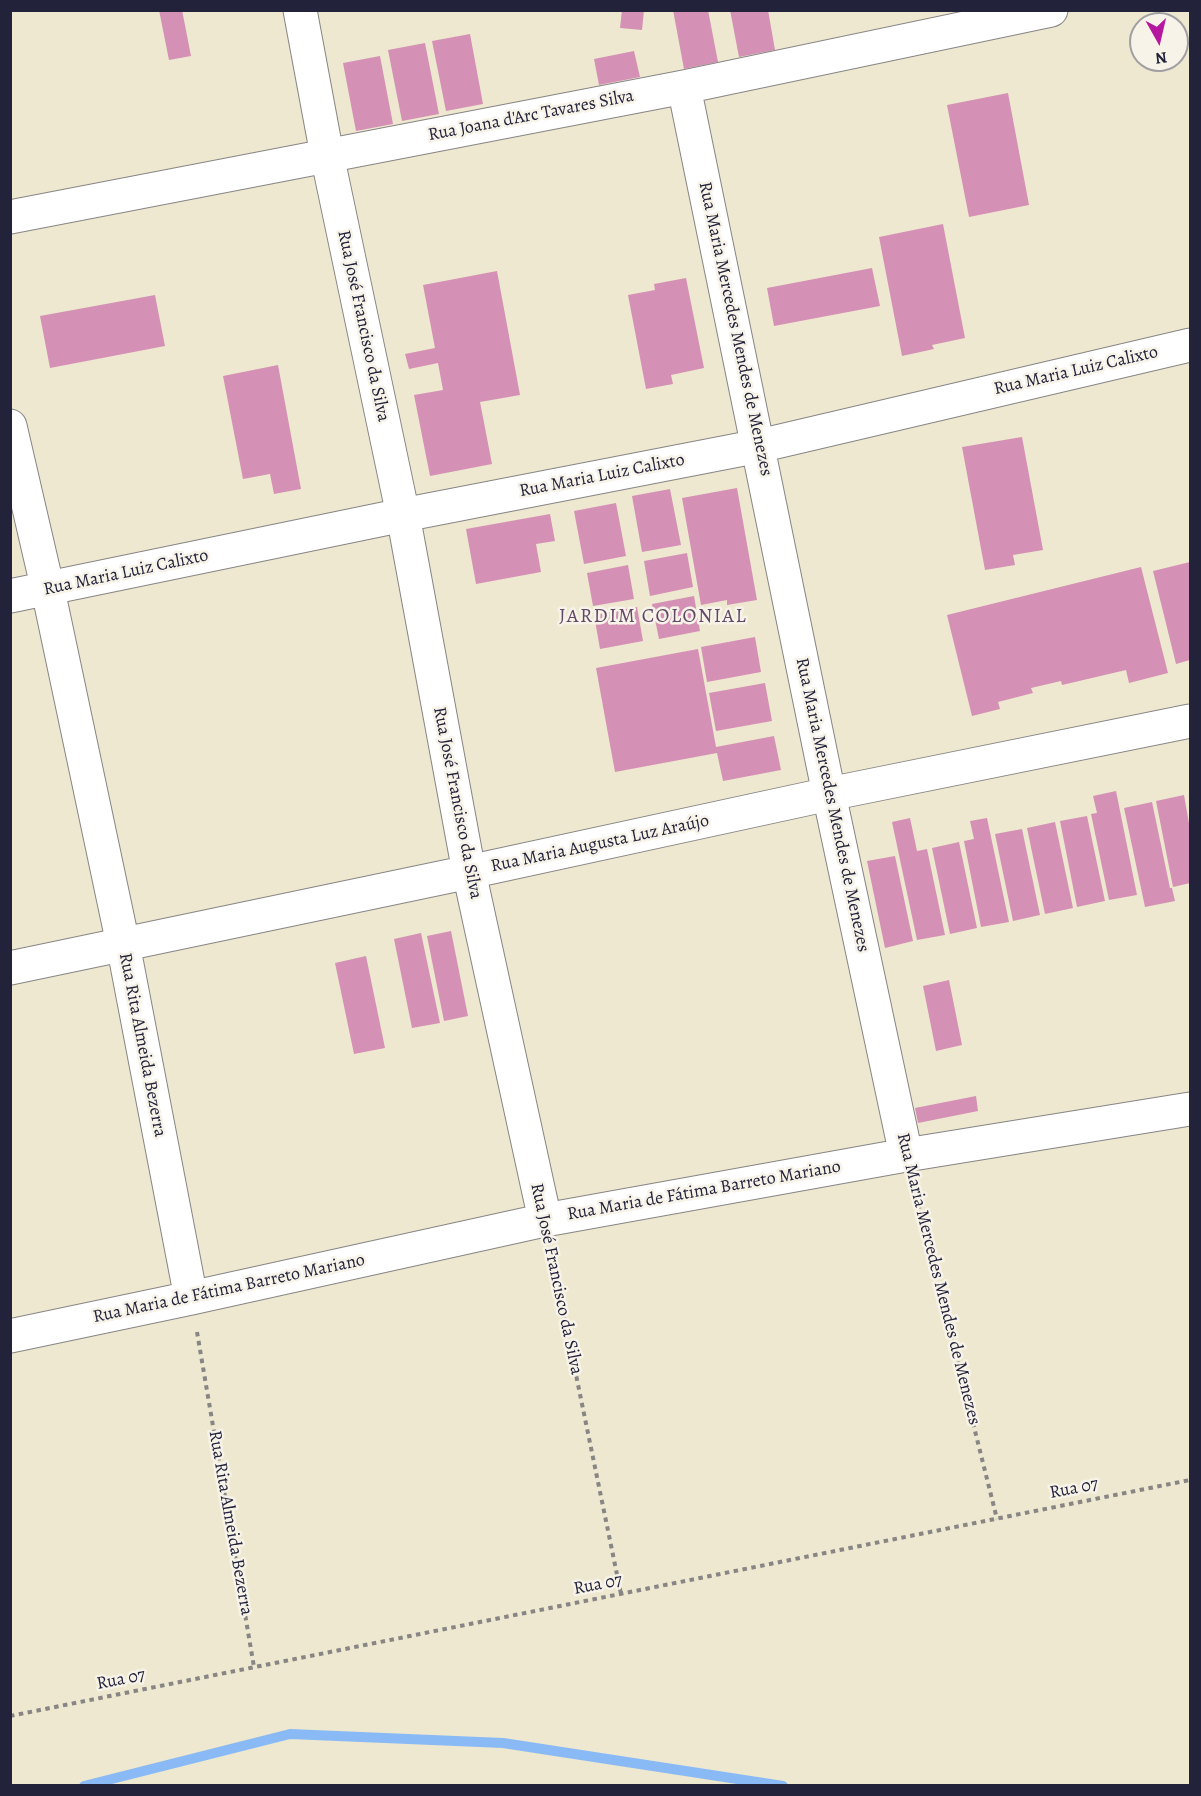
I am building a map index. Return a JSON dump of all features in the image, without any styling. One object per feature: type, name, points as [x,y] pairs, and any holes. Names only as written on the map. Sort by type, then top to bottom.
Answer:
[{"type":"street","name":"Rua José Francisco da Silva","points":[[300,10],[327,155],[403,514],[469,872],[544,1220]]},
{"type":"street","name":"Rua Joana d'Arc Tavares Silva","points":[[10,217],[684,87],[1051,10]]},
{"type":"street","name":"Rua Maria Mercedes Mendes de Menezes","points":[[684,87],[829,794],[906,1155]]},
{"type":"street","name":"Rua Maria Luiz Calixto","points":[[10,596],[48,590],[403,514],[759,446],[1191,345]]},
{"type":"street","name":"Rua Rita Almeida Bezerra","points":[[10,426],[48,590],[123,944],[191,1298]]},
{"type":"street","name":"Rua Maria Augusta Luz Araújo","points":[[10,968],[829,794],[1191,721]]},
{"type":"street","name":"Rua Maria de Fátima Barreto Mariano","points":[[10,1336],[544,1220],[906,1155],[1191,1109]]},
{"type":"path","name":"Rua Maria Mercedes Mendes de Menezes","points":[[906,1155],[997,1519]]},
{"type":"path","name":"Rua José Francisco da Silva","points":[[544,1220],[621,1594]]},
{"type":"path","name":"Rua Rita Almeida Bezerra","points":[[191,1298],[254,1667]]},
{"type":"path","name":"Rua 07","points":[[10,1716],[1191,1480]]},
{"type":"building","points":[[159,10],[182,10],[191,56],[169,60]]},
{"type":"building","points":[[622,10],[644,10],[642,30],[620,28]]},
{"type":"building","points":[[673,10],[708,10],[718,62],[684,69]]},
{"type":"building","points":[[730,10],[768,10],[775,50],[739,57]]},
{"type":"building","points":[[470,34],[483,104],[446,111],[432,41]]},
{"type":"building","points":[[425,43],[439,114],[402,121],[388,50]]},
{"type":"building","points":[[634,51],[640,77],[599,85],[594,59]]},
{"type":"building","points":[[380,56],[393,124],[356,131],[343,63]]},
{"type":"building","points":[[1008,93],[1029,205],[969,217],[947,105]]},
{"type":"building","points":[[943,224],[965,338],[932,345],[934,349],[902,356],[879,237]]},
{"type":"building","points":[[872,268],[880,306],[774,326],[767,288]]},
{"type":"building","points":[[497,271],[520,395],[480,402],[492,464],[430,476],[414,395],[443,390],[438,363],[409,369],[405,354],[435,348],[423,285]]},
{"type":"building","points":[[686,278],[704,368],[671,375],[673,384],[646,389],[628,295],[655,290],[654,284]]},
{"type":"building","points":[[155,295],[165,346],[50,368],[40,316]]},
{"type":"building","points":[[278,365],[301,489],[274,494],[270,474],[243,479],[223,376]]},
{"type":"building","points":[[1022,437],[1043,550],[1013,555],[1015,565],[985,570],[962,447]]},
{"type":"building","points":[[737,488],[757,600],[727,605],[727,600],[701,605],[682,498]]},
{"type":"building","points":[[670,489],[681,545],[642,552],[632,496]]},
{"type":"building","points":[[616,503],[626,556],[584,564],[574,511]]},
{"type":"building","points":[[550,514],[555,541],[536,544],[541,572],[476,584],[466,529]]},
{"type":"building","points":[[687,553],[693,587],[650,596],[644,561]]},
{"type":"building","points":[[1190,562],[1190,660],[1176,664],[1153,571]]},
{"type":"building","points":[[628,565],[634,599],[593,606],[587,573]]},
{"type":"building","points":[[1141,567],[1168,673],[1129,683],[1126,670],[1062,685],[1061,681],[1031,688],[1033,693],[998,702],[1000,709],[972,716],[947,615]]},
{"type":"building","points":[[694,596],[700,631],[659,639],[652,604]]},
{"type":"building","points":[[637,607],[643,641],[600,649],[594,615]]},
{"type":"building","points":[[755,637],[761,672],[707,682],[701,647]]},
{"type":"building","points":[[698,649],[716,747],[774,736],[781,770],[723,781],[717,753],[615,772],[596,668]]},
{"type":"building","points":[[765,683],[772,721],[716,731],[709,693]]},
{"type":"building","points":[[1116,791],[1137,895],[1109,900],[1091,814],[1097,813],[1093,796]]},
{"type":"building","points":[[1184,795],[1190,829],[1190,883],[1173,887],[1156,801]]},
{"type":"building","points":[[1152,802],[1170,888],[1172,888],[1175,901],[1145,907],[1124,808]]},
{"type":"building","points":[[1087,816],[1105,901],[1077,907],[1060,821]]},
{"type":"building","points":[[910,818],[917,851],[927,849],[945,935],[917,940],[892,822]]},
{"type":"building","points":[[987,818],[1009,922],[981,927],[964,841],[974,839],[970,821]]},
{"type":"building","points":[[1055,822],[1073,908],[1045,914],[1027,828]]},
{"type":"building","points":[[1022,829],[1040,915],[1013,921],[995,834]]},
{"type":"building","points":[[959,842],[977,928],[950,934],[932,848]]},
{"type":"building","points":[[895,856],[913,941],[885,948],[867,861]]},
{"type":"building","points":[[451,931],[468,1016],[444,1021],[427,936]]},
{"type":"building","points":[[421,933],[440,1023],[412,1028],[394,939]]},
{"type":"building","points":[[366,956],[385,1048],[354,1054],[335,963]]},
{"type":"building","points":[[949,980],[962,1045],[936,1051],[923,986]]},
{"type":"building","points":[[976,1096],[978,1111],[918,1123],[915,1108]]},
{"type":"waterway","points":[[84,1786],[290,1734],[503,1743],[783,1786]]},
{"type":"district","name":"JARDIM COLONIAL","points":[[653,617]]}]
